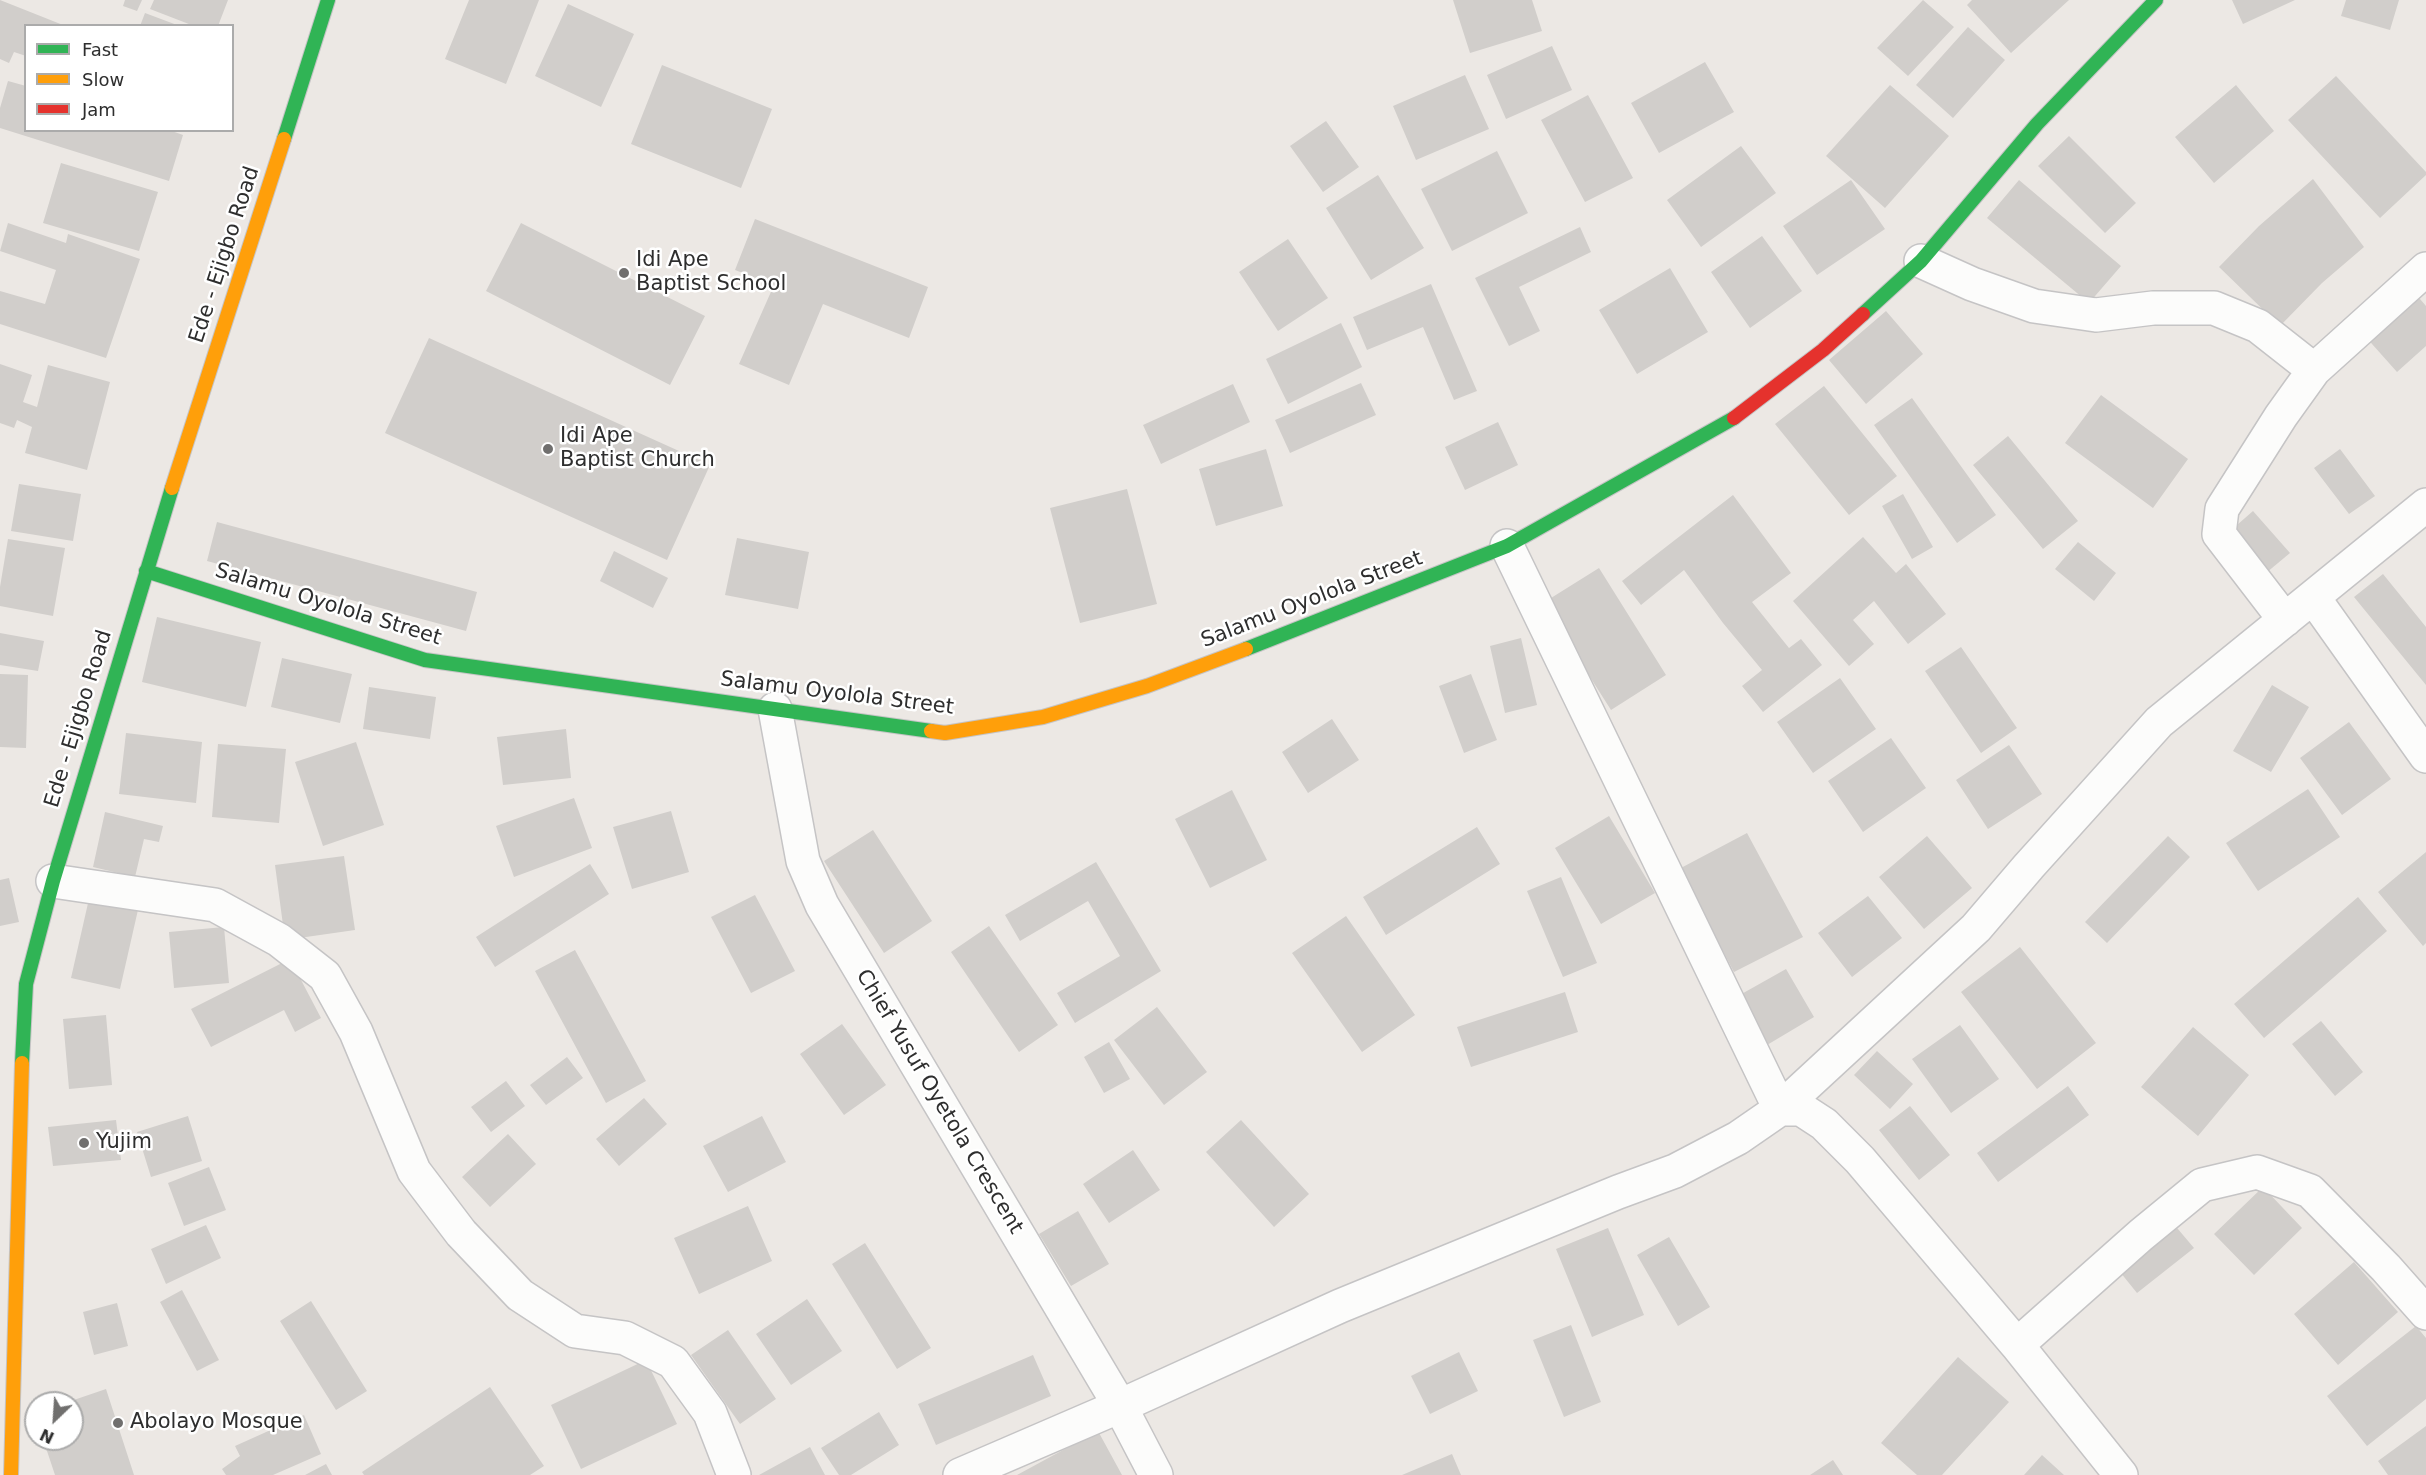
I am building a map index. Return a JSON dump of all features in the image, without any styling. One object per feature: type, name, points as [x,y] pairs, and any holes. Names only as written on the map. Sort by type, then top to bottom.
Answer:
[{"type":"street","name":"Ede - Ejigbo Road","points":[[11,1475],[6,1435],[22,1044],[27,984],[52,881],[146,571],[328,0]]},
{"type":"street","name":"Salamu Oyolola Street","points":[[146,571],[425,660],[945,733],[1043,717],[1147,686],[1325,619],[1507,546],[1732,419],[1823,350],[1922,261],[2037,124],[2156,0]]},
{"type":"street","points":[[1922,261],[1972,284],[2034,306],[2096,315],[2153,308],[2214,308],[2258,326],[2314,370]]},
{"type":"street","points":[[2285,620],[2219,534],[2222,509],[2281,416],[2314,370],[2426,269]]},
{"type":"street","points":[[960,1475],[1120,1406],[1340,1306],[1618,1192],[1675,1172],[1738,1138],[1780,1109],[1976,928],[2160,722],[2426,505]]},
{"type":"street","points":[[1507,546],[1780,1109]]},
{"type":"street","points":[[2313,597],[2426,756]]},
{"type":"street","name":"Chief Yusuf Oyetola Crescent","points":[[776,709],[802,861],[822,905],[1120,1406],[1156,1475]]},
{"type":"street","points":[[52,881],[214,905],[279,940],[325,976],[356,1032],[414,1171],[461,1233],[520,1295],[575,1331],[625,1338],[673,1362],[710,1413],[734,1475]]},
{"type":"street","points":[[1780,1109],[1801,1109],[1824,1124],[1860,1160],[2017,1345],[2121,1475]]},
{"type":"street","points":[[2017,1345],[2140,1234],[2202,1185],[2257,1172],[2310,1191],[2386,1268],[2426,1313]]},
{"type":"building","points":[[0,0],[60,24],[24,24],[24,55],[14,52],[9,63],[0,59]]},
{"type":"building","points":[[125,0],[142,0],[137,11],[123,6]]},
{"type":"building","points":[[154,0],[228,0],[219,24],[189,24],[150,9]]},
{"type":"building","points":[[469,0],[539,0],[506,84],[445,59]]},
{"type":"building","points":[[1453,0],[1532,0],[1542,31],[1470,53]]},
{"type":"building","points":[[1923,0],[1954,27],[1908,76],[1877,48]]},
{"type":"building","points":[[1972,0],[2069,0],[2011,53],[1967,5]]},
{"type":"building","points":[[2232,0],[2295,0],[2243,24]]},
{"type":"building","points":[[2346,0],[2399,0],[2390,30],[2341,16]]},
{"type":"building","points":[[568,4],[634,34],[601,107],[535,76]]},
{"type":"building","points":[[145,13],[174,24],[141,24]]},
{"type":"building","points":[[1968,27],[2005,60],[1953,118],[1916,85]]},
{"type":"building","points":[[1552,46],[1572,90],[1506,119],[1487,75]]},
{"type":"building","points":[[1705,62],[1734,112],[1659,153],[1631,103]]},
{"type":"building","points":[[662,65],[772,109],[741,188],[631,144]]},
{"type":"building","points":[[1465,75],[1489,129],[1416,160],[1393,106]]},
{"type":"building","points":[[2336,76],[2426,172],[2426,175],[2380,218],[2288,120]]},
{"type":"building","points":[[8,81],[24,85],[24,132],[175,132],[183,135],[169,181],[0,128],[0,108]]},
{"type":"building","points":[[1890,85],[1949,136],[1885,208],[1826,156]]},
{"type":"building","points":[[2236,85],[2274,131],[2214,183],[2175,137]]},
{"type":"building","points":[[1588,95],[1633,178],[1585,202],[1541,120]]},
{"type":"building","points":[[1326,121],[1359,167],[1323,192],[1290,146]]},
{"type":"building","points":[[2069,136],[2136,203],[2105,233],[2038,166]]},
{"type":"building","points":[[1741,146],[1776,193],[1701,247],[1667,200]]},
{"type":"building","points":[[1497,151],[1528,213],[1452,251],[1421,189]]},
{"type":"building","points":[[61,163],[158,192],[139,251],[43,223]]},
{"type":"building","points":[[1378,175],[1424,248],[1371,280],[1326,208]]},
{"type":"building","points":[[2313,179],[2364,247],[2322,283],[2280,326],[2219,267],[2259,226]]},
{"type":"building","points":[[1851,180],[1885,229],[1817,275],[1783,226]]},
{"type":"building","points":[[2019,180],[2121,266],[2089,303],[1987,218]]},
{"type":"building","points":[[755,219],[928,287],[909,338],[823,304],[789,385],[739,364],[774,285],[735,270]]},
{"type":"building","points":[[8,223],[66,243],[68,234],[140,259],[106,358],[0,324],[0,291],[45,304],[56,270],[0,251]]},
{"type":"building","points":[[521,223],[705,316],[670,385],[486,291]]},
{"type":"building","points":[[1580,227],[1591,252],[1519,287],[1540,331],[1509,346],[1475,278]]},
{"type":"building","points":[[1762,236],[1802,291],[1750,328],[1711,272]]},
{"type":"building","points":[[1288,239],[1328,298],[1278,331],[1239,272]]},
{"type":"building","points":[[1670,268],[1708,332],[1637,374],[1599,310]]},
{"type":"building","points":[[1431,284],[1477,391],[1454,400],[1423,327],[1367,350],[1353,317]]},
{"type":"building","points":[[2414,292],[2426,306],[2426,346],[2397,372],[2364,335]]},
{"type":"building","points":[[1886,311],[1923,354],[1866,404],[1829,360]]},
{"type":"building","points":[[1341,323],[1362,367],[1288,404],[1266,359]]},
{"type":"building","name":"Idi Ape Baptist Church","points":[[429,338],[710,465],[667,560],[385,433]]},
{"type":"building","points":[[0,364],[32,375],[23,402],[37,407],[48,365],[110,382],[87,470],[25,453],[32,427],[17,420],[14,428],[0,423]]},
{"type":"building","points":[[1361,383],[1376,415],[1290,453],[1275,420]]},
{"type":"building","points":[[1233,384],[1250,422],[1161,464],[1143,425]]},
{"type":"building","points":[[1824,386],[1897,476],[1849,515],[1775,424]]},
{"type":"building","points":[[2101,395],[2188,459],[2153,508],[2065,443]]},
{"type":"building","points":[[1912,398],[1996,515],[1957,543],[1874,425]]},
{"type":"building","points":[[1498,422],[1518,465],[1465,490],[1445,447]]},
{"type":"building","points":[[2008,436],[2078,521],[2043,549],[1973,465]]},
{"type":"building","points":[[1266,449],[1283,506],[1216,526],[1199,469]]},
{"type":"building","points":[[2340,449],[2375,496],[2349,514],[2314,468]]},
{"type":"building","points":[[19,484],[81,494],[73,541],[11,531]]},
{"type":"building","points":[[1127,489],[1157,604],[1080,623],[1050,508]]},
{"type":"building","points":[[1903,494],[1933,547],[1912,559],[1882,506]]},
{"type":"building","points":[[1733,495],[1791,573],[1752,602],[1789,648],[1801,639],[1822,665],[1763,712],[1742,686],[1762,670],[1723,623],[1684,570],[1641,605],[1622,581]]},
{"type":"building","points":[[2253,511],[2290,553],[2266,573],[2229,532]]},
{"type":"building","points":[[217,522],[477,592],[466,631],[207,561]]},
{"type":"building","points":[[1863,537],[1896,573],[1906,564],[1946,614],[1908,644],[1874,601],[1853,620],[1874,644],[1849,666],[1793,601]]},
{"type":"building","points":[[737,538],[809,552],[798,609],[725,595]]},
{"type":"building","points":[[8,539],[65,548],[53,616],[0,606],[0,587]]},
{"type":"building","points":[[2078,542],[2116,573],[2094,601],[2055,569]]},
{"type":"building","points":[[614,551],[668,578],[653,608],[600,581]]},
{"type":"building","points":[[1599,568],[1666,675],[1611,710],[1543,603]]},
{"type":"building","points":[[2383,574],[2426,627],[2426,685],[2354,597]]},
{"type":"building","points":[[157,617],[261,642],[246,707],[142,682]]},
{"type":"building","points":[[0,633],[44,641],[38,671],[0,665]]},
{"type":"building","points":[[1521,638],[1537,705],[1505,713],[1490,646]]},
{"type":"building","points":[[1961,647],[2017,728],[1981,753],[1925,671]]},
{"type":"building","points":[[282,658],[352,674],[340,723],[271,707]]},
{"type":"building","points":[[0,674],[28,675],[26,748],[0,747]]},
{"type":"building","points":[[1471,674],[1497,740],[1464,753],[1439,686]]},
{"type":"building","points":[[1840,678],[1876,729],[1813,773],[1777,722]]},
{"type":"building","points":[[2272,685],[2309,707],[2271,772],[2233,751]]},
{"type":"building","points":[[369,687],[436,697],[430,739],[363,729]]},
{"type":"building","points":[[1332,719],[1359,760],[1308,793],[1282,752]]},
{"type":"building","points":[[2349,722],[2391,779],[2342,815],[2300,758]]},
{"type":"building","points":[[566,729],[571,778],[503,785],[497,737]]},
{"type":"building","points":[[126,733],[202,742],[196,803],[119,794]]},
{"type":"building","points":[[1891,738],[1926,788],[1863,832],[1828,781]]},
{"type":"building","points":[[356,742],[384,825],[323,846],[295,762]]},
{"type":"building","points":[[218,744],[286,749],[279,823],[212,817]]},
{"type":"building","points":[[2009,745],[2042,794],[1988,829],[1956,780]]},
{"type":"building","points":[[2308,789],[2340,837],[2258,891],[2226,843]]},
{"type":"building","points":[[1232,790],[1267,860],[1210,888],[1175,819]]},
{"type":"building","points":[[574,798],[592,848],[514,877],[496,826]]},
{"type":"building","points":[[671,811],[689,872],[632,889],[613,827]]},
{"type":"building","points":[[105,812],[163,826],[159,842],[144,839],[135,877],[93,867]]},
{"type":"building","points":[[1609,816],[1655,893],[1601,924],[1555,848]]},
{"type":"building","points":[[1477,827],[1500,864],[1386,935],[1363,897]]},
{"type":"building","points":[[873,830],[932,921],[884,953],[824,861]]},
{"type":"building","points":[[1747,833],[1803,937],[1734,972],[1679,869]]},
{"type":"building","points":[[1927,836],[1972,888],[1924,929],[1879,877]]},
{"type":"building","points":[[2168,836],[2190,857],[2107,943],[2085,922]]},
{"type":"building","points":[[2426,852],[2426,943],[2423,946],[2378,892]]},
{"type":"building","points":[[344,856],[355,930],[285,940],[275,865]]},
{"type":"building","points":[[1096,862],[1161,971],[1075,1023],[1057,993],[1120,956],[1088,901],[1020,941],[1005,915]]},
{"type":"building","points":[[590,864],[609,894],[495,967],[476,937]]},
{"type":"building","points":[[1561,877],[1597,963],[1563,977],[1527,891]]},
{"type":"building","points":[[9,878],[19,922],[0,926],[0,880]]},
{"type":"building","points":[[91,890],[140,901],[120,989],[71,978]]},
{"type":"building","points":[[755,895],[795,971],[751,993],[711,917]]},
{"type":"building","points":[[1868,896],[1902,938],[1852,977],[1818,933]]},
{"type":"building","points":[[2358,897],[2387,931],[2264,1038],[2234,1004]]},
{"type":"building","points":[[1346,916],[1415,1015],[1362,1052],[1292,953]]},
{"type":"building","points":[[989,926],[1058,1025],[1019,1052],[951,952]]},
{"type":"building","points":[[224,927],[229,983],[174,988],[169,932]]},
{"type":"building","points":[[2020,947],[2096,1043],[2037,1089],[1961,992]]},
{"type":"building","points":[[575,950],[646,1081],[606,1103],[535,971]]},
{"type":"building","points":[[290,959],[321,1018],[295,1032],[284,1010],[211,1047],[191,1009]]},
{"type":"building","points":[[1786,969],[1814,1017],[1767,1045],[1738,996]]},
{"type":"building","points":[[1565,992],[1578,1032],[1471,1067],[1457,1027]]},
{"type":"building","points":[[1157,1007],[1207,1072],[1164,1105],[1114,1040]]},
{"type":"building","points":[[106,1015],[112,1085],[69,1089],[63,1019]]},
{"type":"building","points":[[2321,1021],[2363,1072],[2335,1096],[2292,1044]]},
{"type":"building","points":[[842,1024],[886,1085],[844,1115],[800,1054]]},
{"type":"building","points":[[1960,1025],[1999,1079],[1951,1113],[1912,1059]]},
{"type":"building","points":[[2193,1027],[2249,1075],[2198,1136],[2141,1087]]},
{"type":"building","points":[[1109,1042],[1130,1079],[1104,1093],[1084,1057]]},
{"type":"building","points":[[1877,1051],[1913,1084],[1890,1109],[1854,1075]]},
{"type":"building","points":[[567,1057],[583,1078],[546,1105],[530,1085]]},
{"type":"building","points":[[506,1081],[525,1106],[491,1132],[471,1107]]},
{"type":"building","points":[[2068,1086],[2089,1115],[1998,1182],[1977,1153]]},
{"type":"building","points":[[644,1098],[667,1124],[619,1166],[596,1139]]},
{"type":"building","points":[[1910,1106],[1950,1155],[1919,1180],[1879,1130]]},
{"type":"building","points":[[188,1116],[202,1161],[151,1177],[137,1132]]},
{"type":"building","points":[[762,1116],[786,1162],[728,1192],[703,1146]]},
{"type":"building","name":"Yujim","points":[[116,1120],[121,1160],[53,1166],[48,1127]]},
{"type":"building","points":[[1241,1120],[1309,1194],[1274,1227],[1206,1152]]},
{"type":"building","points":[[508,1134],[536,1164],[490,1207],[462,1177]]},
{"type":"building","points":[[1133,1150],[1160,1190],[1109,1223],[1083,1184]]},
{"type":"building","points":[[209,1167],[226,1210],[184,1226],[168,1183]]},
{"type":"building","points":[[2263,1187],[2302,1228],[2254,1275],[2214,1234]]},
{"type":"building","points":[[748,1206],[772,1261],[699,1294],[674,1238]]},
{"type":"building","points":[[1078,1211],[1109,1264],[1071,1286],[1039,1234]]},
{"type":"building","points":[[2172,1222],[2194,1248],[2137,1293],[2116,1267]]},
{"type":"building","points":[[206,1225],[221,1258],[166,1284],[151,1249]]},
{"type":"building","points":[[1608,1228],[1644,1315],[1592,1337],[1556,1249]]},
{"type":"building","points":[[1669,1237],[1710,1307],[1678,1326],[1637,1255]]},
{"type":"building","points":[[865,1243],[931,1348],[897,1369],[832,1264]]},
{"type":"building","points":[[2354,1262],[2398,1312],[2338,1365],[2294,1314]]},
{"type":"building","points":[[182,1290],[219,1360],[197,1371],[160,1302]]},
{"type":"building","points":[[807,1299],[842,1351],[791,1385],[756,1334]]},
{"type":"building","points":[[311,1301],[367,1391],[336,1410],[280,1321]]},
{"type":"building","points":[[117,1303],[128,1346],[94,1355],[83,1312]]},
{"type":"building","points":[[1571,1325],[1601,1402],[1564,1417],[1533,1340]]},
{"type":"building","points":[[2416,1326],[2426,1338],[2426,1399],[2367,1446],[2327,1396]]},
{"type":"building","points":[[728,1330],[776,1399],[740,1424],[691,1355]]},
{"type":"building","points":[[1459,1352],[1478,1391],[1430,1414],[1411,1376]]},
{"type":"building","points":[[1033,1355],[1051,1396],[936,1445],[918,1404]]},
{"type":"building","points":[[1958,1357],[2009,1402],[1942,1475],[1917,1475],[1881,1443]]},
{"type":"building","points":[[646,1360],[677,1424],[581,1469],[551,1405]]},
{"type":"building","points":[[490,1387],[544,1466],[530,1475],[364,1475],[362,1472]]},
{"type":"building","points":[[106,1389],[134,1475],[55,1475],[47,1451],[84,1451],[84,1397]]},
{"type":"building","points":[[879,1412],[899,1445],[851,1475],[839,1475],[821,1448]]},
{"type":"building","points":[[304,1415],[321,1454],[273,1475],[226,1475],[222,1469],[240,1456],[235,1446]]},
{"type":"building","points":[[2426,1426],[2426,1475],[2388,1475],[2378,1461]]},
{"type":"building","points":[[1098,1431],[1122,1475],[1017,1475]]},
{"type":"building","points":[[810,1447],[825,1475],[759,1475]]},
{"type":"building","points":[[1452,1454],[1461,1475],[1402,1475]]},
{"type":"building","points":[[2042,1455],[2064,1475],[2024,1475]]},
{"type":"building","points":[[1833,1460],[1843,1475],[1810,1475]]},
{"type":"building","points":[[326,1464],[332,1475],[305,1475]]},
{"type":"traffic: fast","points":[[284,139],[328,0]]},
{"type":"traffic: fast","points":[[1863,314],[1921,261],[2037,124],[2156,0]]},
{"type":"traffic: fast","points":[[1246,649],[1507,546],[1734,418]]},
{"type":"traffic: fast","points":[[22,1063],[26,984],[53,881],[172,488]]},
{"type":"traffic: fast","points":[[146,571],[425,660],[931,731]]},
{"type":"traffic: slow","points":[[172,488],[284,139]]},
{"type":"traffic: slow","points":[[931,731],[945,733],[1043,717],[1147,686],[1246,649]]},
{"type":"traffic: slow","points":[[11,1475],[22,1063]]},
{"type":"traffic: jam","points":[[1734,418],[1823,350],[1863,314]]},
{"type":"place","name":"Idi Ape Baptist School","points":[[624,273]]},
{"type":"place","name":"Idi Ape Baptist Church","points":[[548,449]]},
{"type":"place","name":"Yujim","points":[[84,1143]]},
{"type":"place","name":"Abolayo Mosque","points":[[118,1423]]}]
